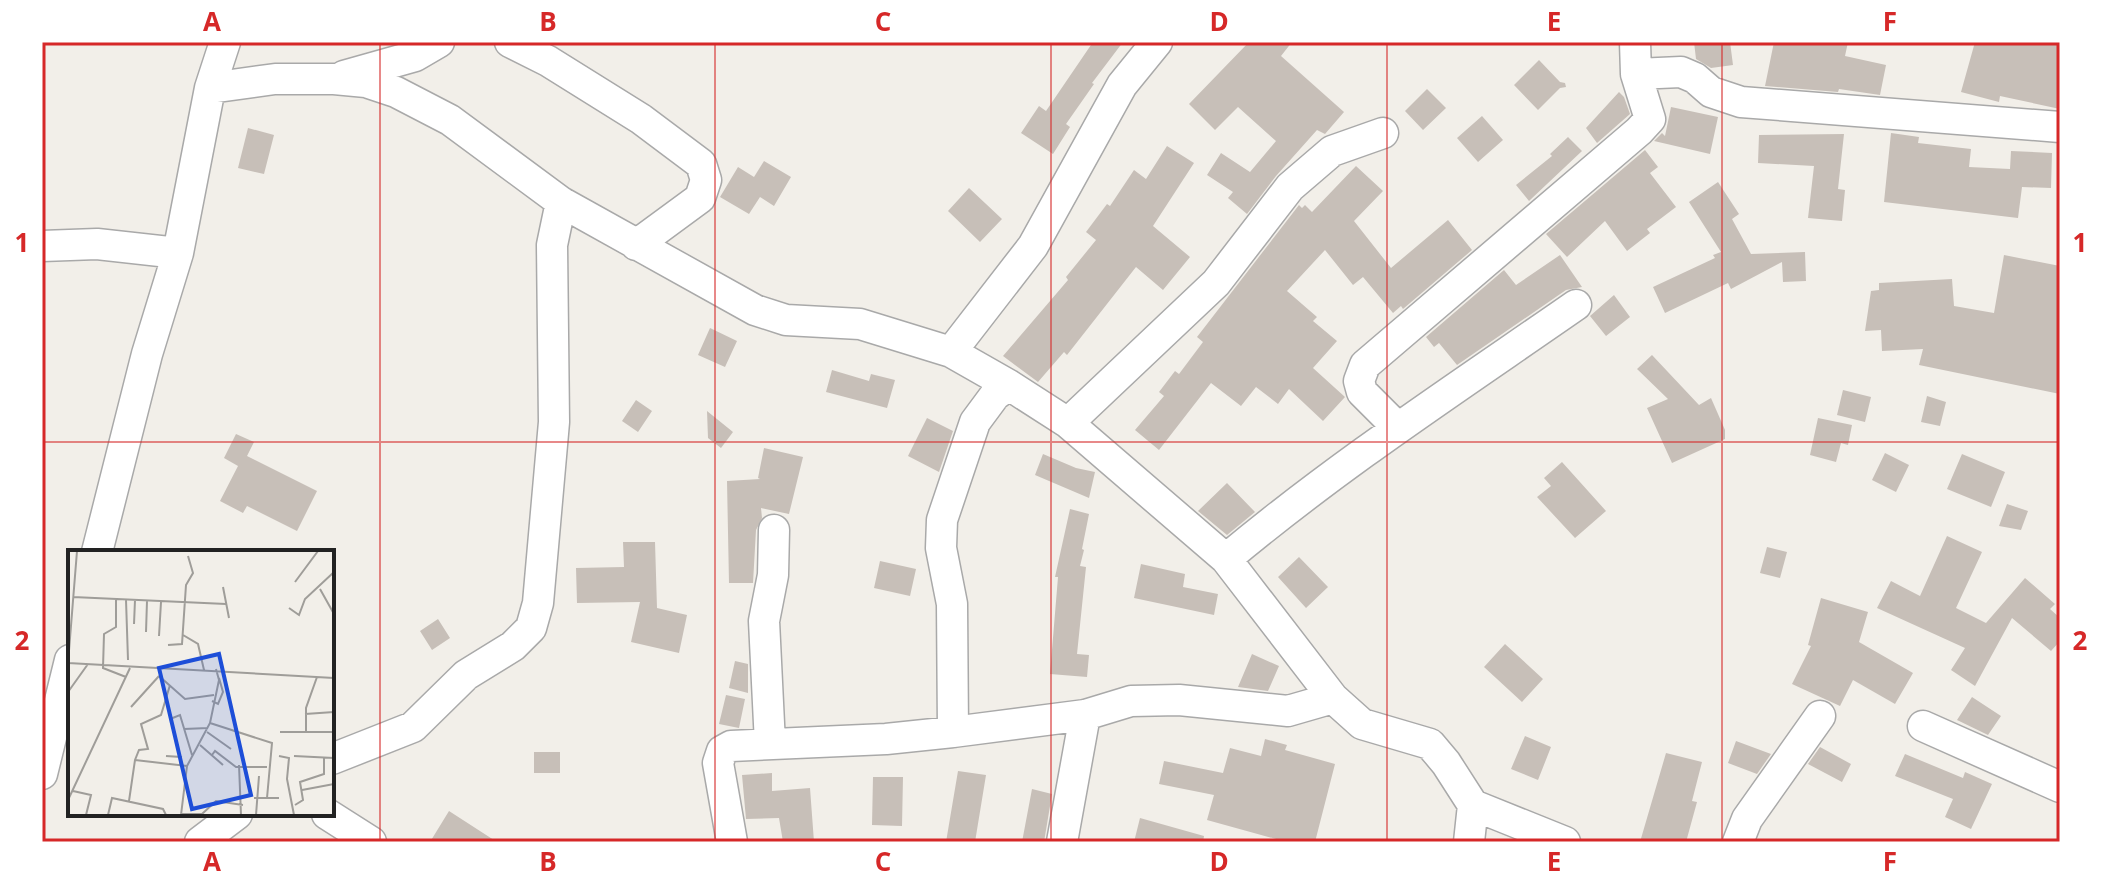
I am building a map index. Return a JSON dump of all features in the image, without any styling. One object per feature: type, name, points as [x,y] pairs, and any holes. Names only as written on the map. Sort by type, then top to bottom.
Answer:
[{"type":"street","points":[[98,550],[147,354],[178,253],[210,88],[225,42]]},
{"type":"street","points":[[334,79],[415,56],[439,42]]},
{"type":"street","points":[[510,42],[548,61],[641,119],[701,164],[706,180],[700,198],[636,245]]},
{"type":"street","points":[[951,352],[1033,246],[1122,85],[1157,42]]},
{"type":"street","points":[[1398,428],[1362,392],[1359,381],[1365,365],[1650,119],[1636,74],[1635,42]]},
{"type":"street","points":[[1636,74],[1681,72],[1695,78],[1711,92],[1741,102],[2060,127]]},
{"type":"street","points":[[210,88],[275,79],[334,79],[366,82],[396,92],[450,120],[561,202],[755,310],[786,320],[860,324],[951,352],[1068,423],[1226,559],[1333,698],[1362,724],[1430,744],[1473,805],[1565,842]]},
{"type":"street","points":[[1068,423],[1216,283],[1290,187],[1332,151],[1383,133]]},
{"type":"street","points":[[334,758],[413,727],[466,675],[513,646],[531,628],[538,603],[554,422],[552,245],[561,202]]},
{"type":"street","points":[[42,246],[97,244],[178,253]]},
{"type":"street","points":[[1226,559],[1279,515],[1398,428],[1576,305]]},
{"type":"street","points":[[953,732],[952,604],[941,548],[942,520],[975,422],[995,395],[1009,385]]},
{"type":"street","points":[[770,744],[764,621],[773,575],[774,530]]},
{"type":"street","points":[[42,774],[68,668]]},
{"type":"street","points":[[732,842],[718,763],[722,751],[731,746],[886,739],[953,732],[1085,715],[1131,701],[1179,700],[1288,711],[1333,698]]},
{"type":"street","points":[[1062,842],[1085,715]]},
{"type":"street","points":[[1738,842],[1747,819],[1820,716]]},
{"type":"street","points":[[1923,726],[2060,787]]},
{"type":"street","points":[[1469,842],[1473,805]]},
{"type":"street","points":[[200,842],[234,816]]},
{"type":"street","points":[[330,816],[371,842]]},
{"type":"building","points":[[1093,42],[1123,42],[1066,124],[1070,127],[1053,154],[1021,133],[1039,106],[1046,111]]},
{"type":"building","points":[[1249,42],[1292,42],[1281,56],[1344,112],[1325,134],[1317,130],[1247,214],[1228,198],[1233,192],[1207,175],[1221,153],[1250,172],[1276,141],[1238,107],[1215,130],[1189,104]]},
{"type":"building","points":[[1694,42],[1730,42],[1733,65],[1711,68],[1696,59]]},
{"type":"building","points":[[1774,42],[1848,42],[1845,56],[1886,65],[1880,95],[1839,89],[1838,92],[1765,86]]},
{"type":"building","points":[[1975,42],[2060,42],[2060,109],[2000,96],[1999,102],[1961,92]]},
{"type":"building","points":[[1539,60],[1566,87],[1560,88],[1538,110],[1514,85]]},
{"type":"building","points":[[1427,89],[1446,108],[1423,130],[1405,111]]},
{"type":"building","points":[[1619,92],[1630,114],[1597,143],[1586,128]]},
{"type":"building","points":[[1671,107],[1718,117],[1710,154],[1654,141],[1662,133],[1665,136]]},
{"type":"building","points":[[1482,116],[1503,140],[1478,162],[1457,138]]},
{"type":"building","points":[[248,128],[274,135],[264,174],[238,168]]},
{"type":"building","points":[[1891,133],[1919,137],[1918,143],[1971,149],[1969,167],[2010,169],[2011,151],[2052,153],[2051,188],[2022,187],[2018,218],[1884,202]]},
{"type":"building","points":[[1844,134],[1838,189],[1845,190],[1842,221],[1808,218],[1814,166],[1758,163],[1759,135]]},
{"type":"building","points":[[1568,137],[1582,151],[1529,201],[1516,185],[1552,156],[1550,154]]},
{"type":"building","points":[[1167,146],[1194,163],[1153,226],[1190,257],[1163,290],[1136,267],[1067,355],[1064,352],[1038,382],[1003,356],[1068,280],[1066,277],[1096,240],[1086,232],[1107,204],[1110,206],[1134,170],[1146,179]]},
{"type":"building","points":[[1645,150],[1658,167],[1650,173],[1676,207],[1647,229],[1650,233],[1627,251],[1605,221],[1567,257],[1546,234]]},
{"type":"building","points":[[764,161],[791,177],[774,206],[760,197],[749,214],[720,197],[738,167],[754,177]]},
{"type":"building","points":[[1356,166],[1383,191],[1354,221],[1391,268],[1448,220],[1472,250],[1403,309],[1401,306],[1393,313],[1363,277],[1353,285],[1325,250],[1287,291],[1317,317],[1313,321],[1337,341],[1313,368],[1345,397],[1323,421],[1289,389],[1278,404],[1256,387],[1241,406],[1211,383],[1159,450],[1135,430],[1164,396],[1159,392],[1175,371],[1179,374],[1203,342],[1197,337],[1299,205],[1302,208],[1305,205],[1312,212]]},
{"type":"building","points":[[1718,182],[1739,214],[1732,219],[1751,254],[1805,252],[1806,281],[1783,282],[1782,262],[1731,289],[1728,283],[1665,313],[1653,287],[1715,258],[1713,255],[1721,252],[1689,202]]},
{"type":"building","points":[[969,188],[1002,219],[980,242],[948,211]]},
{"type":"building","points":[[1560,255],[1582,287],[1566,290],[1457,365],[1439,343],[1434,347],[1426,337],[1504,270],[1516,285]]},
{"type":"building","points":[[2004,255],[2060,266],[2060,394],[1919,365],[1923,349],[1882,351],[1881,330],[1865,331],[1871,291],[1879,290],[1879,283],[1952,279],[1954,306],[1994,313]]},
{"type":"building","points":[[1614,295],[1630,317],[1606,336],[1590,316]]},
{"type":"building","points":[[710,328],[737,341],[725,367],[698,355]]},
{"type":"building","points":[[1652,355],[1699,405],[1711,398],[1725,430],[1725,439],[1672,463],[1647,408],[1668,399],[1637,369]]},
{"type":"building","points":[[832,370],[869,381],[871,374],[895,380],[887,408],[826,392]]},
{"type":"building","points":[[1843,390],[1871,397],[1865,422],[1837,415]]},
{"type":"building","points":[[1927,396],[1946,402],[1940,426],[1921,422]]},
{"type":"building","points":[[636,400],[652,411],[638,432],[622,421]]},
{"type":"building","points":[[707,411],[733,432],[721,448],[708,438]]},
{"type":"building","points":[[927,418],[953,431],[939,472],[908,456]]},
{"type":"building","points":[[1818,418],[1852,425],[1848,445],[1841,443],[1836,462],[1810,455]]},
{"type":"building","points":[[236,434],[254,442],[247,456],[317,491],[297,531],[247,506],[243,513],[220,501],[238,466],[224,458]]},
{"type":"building","points":[[764,448],[803,457],[789,514],[761,508],[762,518],[756,530],[753,583],[729,583],[727,481],[760,479]]},
{"type":"building","points":[[1885,453],[1909,465],[1896,492],[1872,480]]},
{"type":"building","points":[[1043,454],[1076,468],[1095,472],[1089,498],[1035,475]]},
{"type":"building","points":[[1962,454],[2005,472],[1991,507],[1947,489]]},
{"type":"building","points":[[1562,462],[1606,511],[1575,538],[1537,497],[1551,486],[1544,478]]},
{"type":"building","points":[[1227,483],[1255,512],[1227,535],[1198,511]]},
{"type":"building","points":[[2007,504],[2028,511],[2021,530],[1999,526]]},
{"type":"building","points":[[1070,509],[1089,514],[1080,566],[1086,567],[1077,654],[1089,655],[1087,677],[1050,674],[1058,577],[1055,577]]},
{"type":"building","points":[[1947,536],[1982,552],[1956,608],[1986,623],[2025,578],[2055,604],[2050,609],[2060,618],[2060,641],[2051,651],[2012,618],[1975,686],[1951,670],[1965,648],[1877,608],[1891,581],[1920,596]]},
{"type":"building","points":[[623,542],[655,542],[657,608],[687,615],[679,653],[631,642],[640,602],[577,603],[576,568],[624,567]]},
{"type":"building","points":[[1767,547],[1787,552],[1780,578],[1760,573]]},
{"type":"building","points":[[1299,557],[1328,587],[1306,608],[1278,577]]},
{"type":"building","points":[[880,561],[916,569],[910,596],[874,588]]},
{"type":"building","points":[[1141,564],[1185,574],[1183,587],[1218,594],[1214,615],[1134,598]]},
{"type":"building","points":[[1821,598],[1868,612],[1859,642],[1913,673],[1895,704],[1853,680],[1840,706],[1792,684],[1811,646],[1808,645]]},
{"type":"building","points":[[438,619],[450,638],[432,650],[420,631]]},
{"type":"building","points":[[1505,644],[1543,679],[1522,702],[1484,667]]},
{"type":"building","points":[[1252,654],[1279,666],[1268,691],[1238,687]]},
{"type":"building","points":[[735,661],[748,664],[748,693],[729,688]]},
{"type":"building","points":[[726,695],[745,699],[739,728],[719,724]]},
{"type":"building","points":[[1972,697],[2001,716],[1988,735],[1957,720]]},
{"type":"building","points":[[1525,736],[1551,747],[1538,780],[1511,769]]},
{"type":"building","points":[[1265,739],[1287,745],[1285,750],[1335,764],[1315,842],[1287,842],[1207,820],[1214,795],[1159,784],[1164,761],[1223,773],[1230,748],[1261,756]]},
{"type":"building","points":[[1736,741],[1771,754],[1757,774],[1728,763]]},
{"type":"building","points":[[1820,747],[1851,764],[1842,782],[1808,764]]},
{"type":"building","points":[[534,752],[560,752],[560,773],[534,773]]},
{"type":"building","points":[[1666,753],[1702,762],[1692,801],[1697,802],[1686,842],[1640,842]]},
{"type":"building","points":[[1905,754],[1963,778],[1965,772],[1992,784],[1971,829],[1945,817],[1953,799],[1895,776]]},
{"type":"building","points":[[958,771],[986,775],[975,842],[946,842]]},
{"type":"building","points":[[772,773],[772,791],[810,788],[814,842],[783,842],[779,818],[746,819],[742,775]]},
{"type":"building","points":[[873,777],[903,777],[902,826],[872,825]]},
{"type":"building","points":[[1032,789],[1052,794],[1044,842],[1022,842]]},
{"type":"building","points":[[449,811],[497,842],[430,842]]},
{"type":"building","points":[[1140,818],[1204,836],[1203,842],[1134,842]]}]
